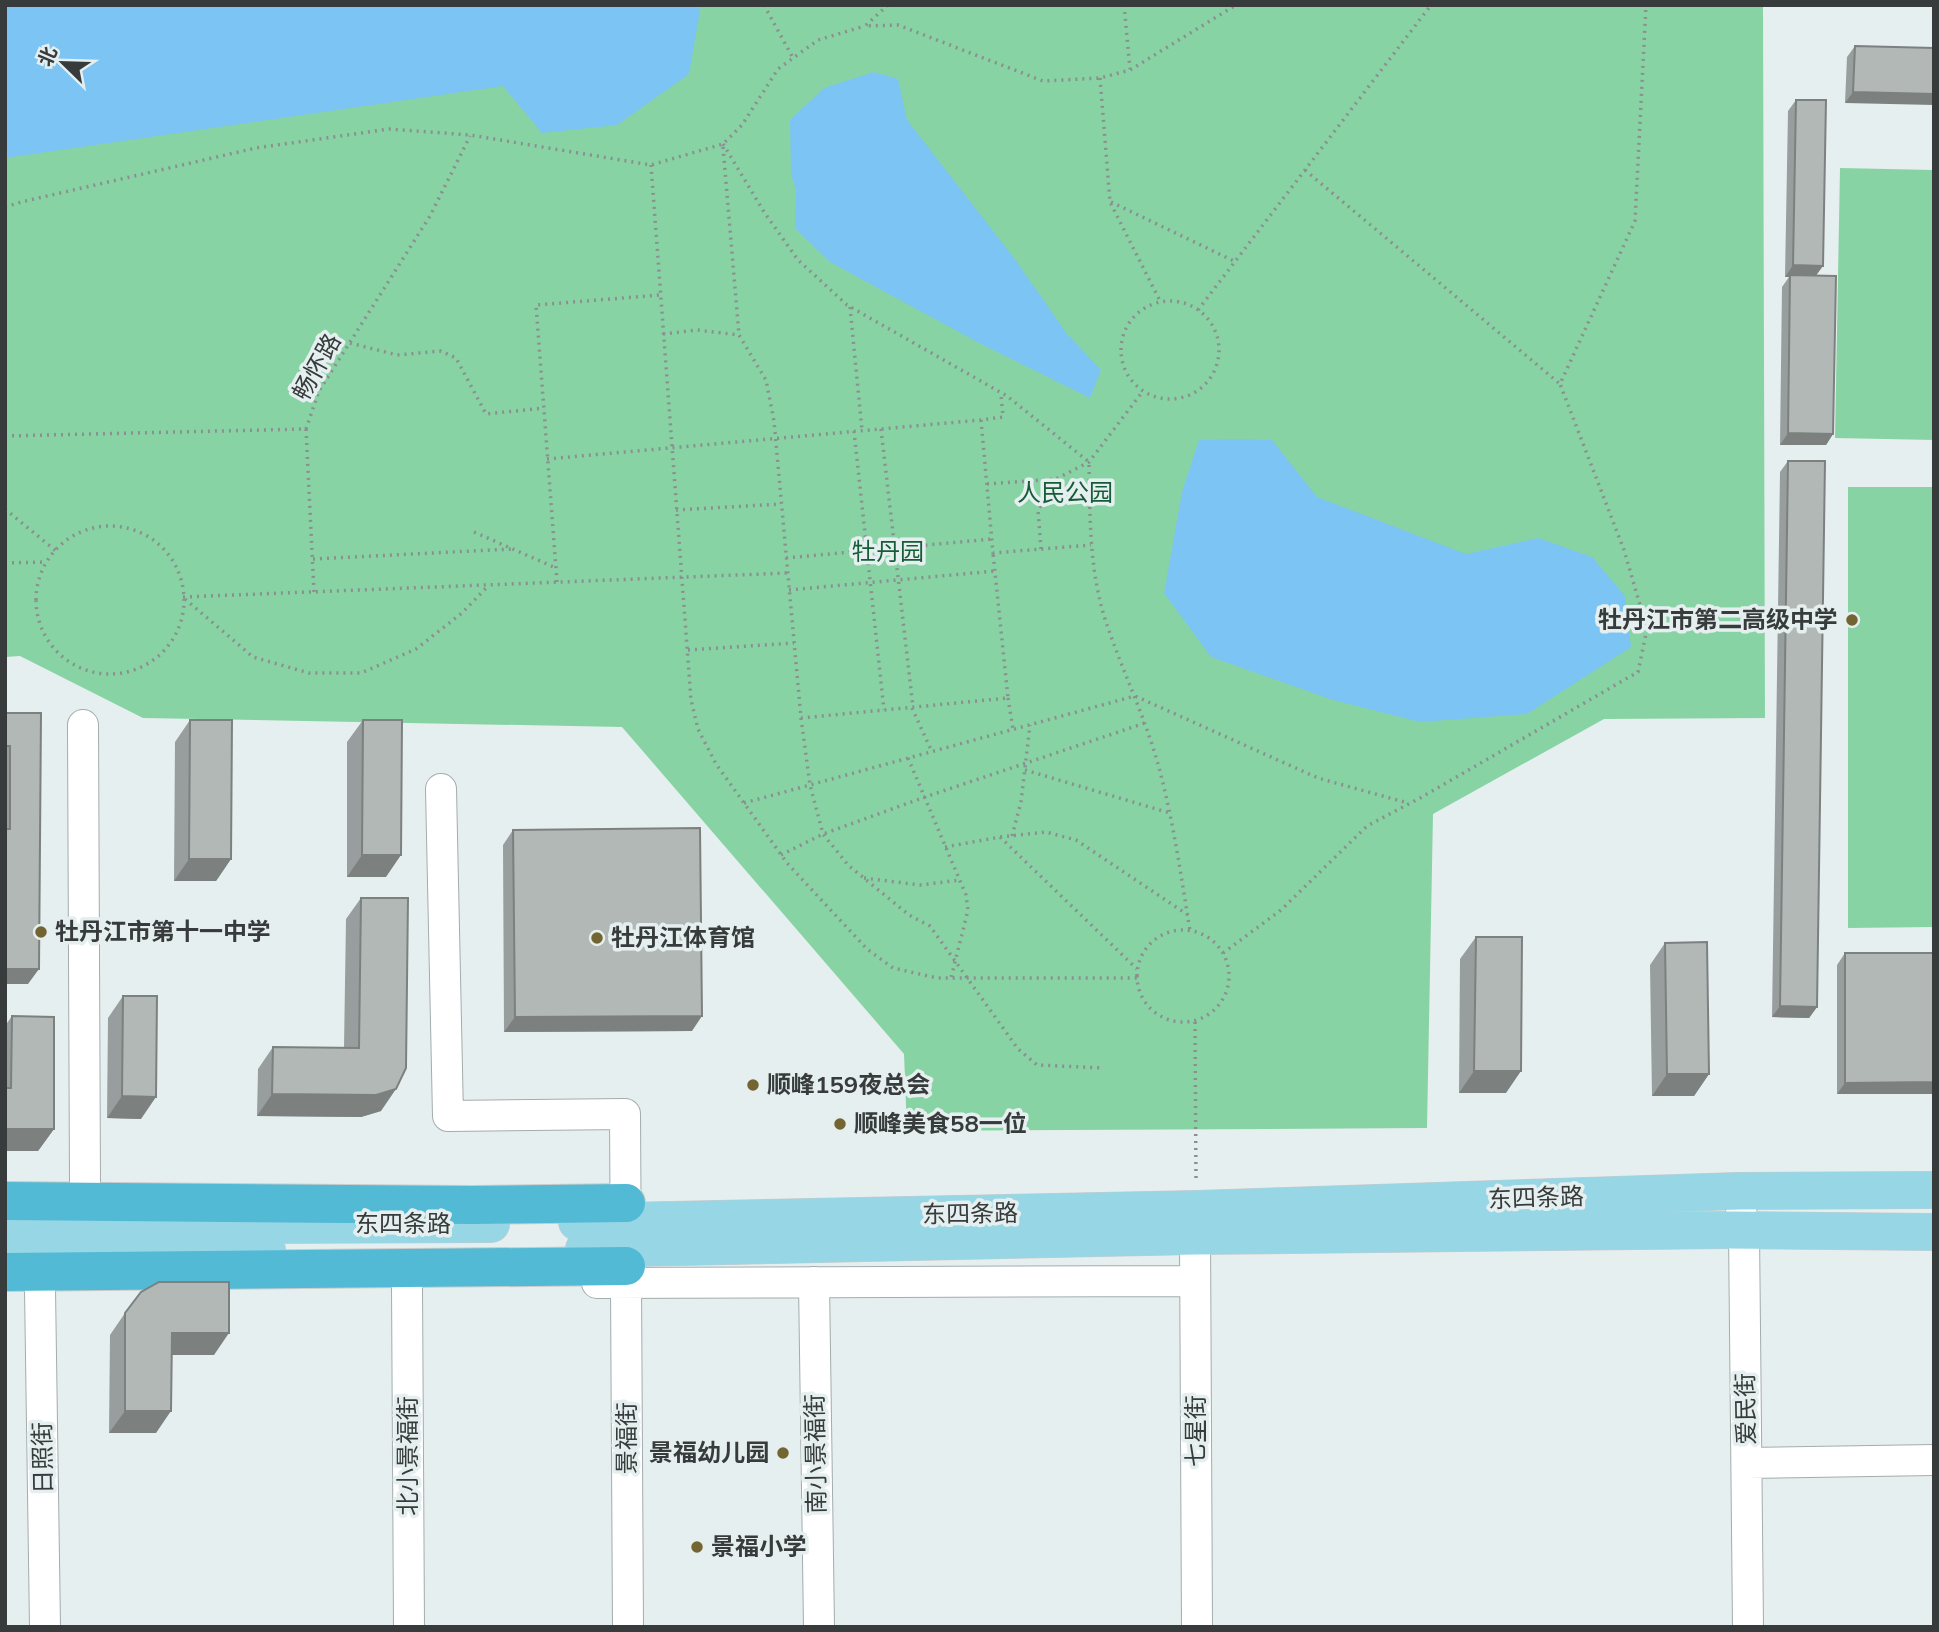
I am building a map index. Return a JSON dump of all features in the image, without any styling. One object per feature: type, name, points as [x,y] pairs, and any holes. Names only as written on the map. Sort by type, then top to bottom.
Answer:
[{"type":"highway","points":[[5,1200],[473,1236],[626,1235]]},
{"type":"highway","points":[[5,1272],[473,1236],[626,1235]]},
{"type":"main road","name":"东四条路","points":[[1196,1222],[1738,1191],[1934,1190]]},
{"type":"main road","points":[[626,1235],[1196,1222],[1934,1233]]},
{"type":"main road","name":"东四条路","points":[[5,1226],[473,1236]]},
{"type":"main road","points":[[5,1252],[473,1236]]},
{"type":"street","points":[[83,725],[85,1184]]},
{"type":"street","name":"景福街","points":[[441,789],[448,1116],[625,1114],[628,1627]]},
{"type":"street","points":[[5,1184],[85,1184],[626,1235],[814,1282],[1195,1281]]},
{"type":"street","name":"爱民街","points":[[1738,1191],[1744,1231],[1748,1627]]},
{"type":"street","name":"七星街","points":[[1196,1222],[1197,1627]]},
{"type":"street","points":[[5,1290],[407,1285],[626,1235]]},
{"type":"street","name":"南小景福街","points":[[814,1282],[819,1627]]},
{"type":"street","name":"北小景福街","points":[[407,1285],[410,1627]]},
{"type":"street","name":"日照街","points":[[40,1289],[45,1627]]},
{"type":"street","points":[[1746,1463],[1934,1461]]},
{"type":"path","points":[[764,5],[793,58]]},
{"type":"path","points":[[865,26],[888,5]]},
{"type":"path","points":[[1124,5],[1130,70]]},
{"type":"path","points":[[5,207],[256,148],[390,129],[470,135],[652,165],[723,144],[742,125],[778,69],[818,40],[865,26],[898,25],[1043,81],[1100,79],[1130,70],[1236,5]]},
{"type":"path","points":[[1198,310],[1431,5]]},
{"type":"path","points":[[1560,384],[1635,221],[1646,5]]},
{"type":"path","points":[[1100,79],[1110,201],[1160,302]]},
{"type":"path","name":"畅怀路","points":[[5,436],[306,429],[319,391],[430,216],[470,135]]},
{"type":"path","points":[[723,144],[764,212],[798,260],[850,306],[1000,392],[1090,461]]},
{"type":"path","points":[[723,144],[739,335],[766,380],[775,438],[801,719],[810,785],[823,834],[848,865],[909,915],[930,926],[1018,1049],[1037,1065],[1104,1068]]},
{"type":"path","points":[[652,165],[691,700],[698,729],[716,764],[781,855],[867,949],[893,968],[937,978],[1137,978]]},
{"type":"path","points":[[1223,953],[1281,910],[1367,826],[1638,672],[1647,629],[1624,550],[1560,384],[1305,170]]},
{"type":"path","points":[[1110,201],[1234,262]]},
{"type":"path","points":[[557,582],[536,305],[660,295]]},
{"type":"path","points":[[1176,301],[1198,310],[1214,328],[1219,344],[1213,375],[1189,396],[1173,400],[1157,398],[1143,391],[1123,365],[1121,349],[1124,333],[1132,318],[1145,308],[1160,302],[1176,301]]},
{"type":"path","points":[[850,306],[862,430]]},
{"type":"path","points":[[663,334],[697,330],[739,335]]},
{"type":"path","points":[[350,343],[397,355],[441,351],[456,358],[486,414],[544,408]]},
{"type":"path","points":[[987,484],[1056,479],[1090,461],[1143,391]]},
{"type":"path","points":[[547,459],[1003,417],[1000,392]]},
{"type":"path","points":[[981,420],[1013,729]]},
{"type":"path","points":[[306,429],[314,592]]},
{"type":"path","points":[[881,429],[913,708],[932,752]]},
{"type":"path","points":[[854,431],[884,710]]},
{"type":"path","points":[[1090,461],[1091,545],[1105,618],[1145,723],[1170,813],[1190,931]]},
{"type":"path","points":[[1041,549],[1038,510],[1056,479]]},
{"type":"path","points":[[676,510],[781,504]]},
{"type":"path","points":[[5,509],[55,551]]},
{"type":"path","points":[[108,526],[133,529],[155,541],[172,559],[181,581],[183,597],[178,628],[166,649],[147,664],[125,673],[101,674],[78,668],[58,654],[44,635],[36,611],[37,586],[46,562],[62,543],[84,530],[108,526]]},
{"type":"path","points":[[474,532],[555,568]]},
{"type":"path","points":[[786,558],[992,539]]},
{"type":"path","points":[[993,553],[1091,545]]},
{"type":"path","points":[[313,559],[512,549]]},
{"type":"path","points":[[5,563],[46,562]]},
{"type":"path","points":[[789,590],[995,571]]},
{"type":"path","points":[[183,597],[788,573]]},
{"type":"path","points":[[183,597],[253,657],[309,673],[360,673],[416,649],[462,613],[489,585]]},
{"type":"path","points":[[688,650],[794,643]]},
{"type":"path","points":[[744,804],[1135,696],[1318,778],[1410,803]]},
{"type":"path","points":[[801,719],[1008,698]]},
{"type":"path","points":[[781,855],[823,834],[925,797],[1145,723]]},
{"type":"path","points":[[1012,836],[1021,802],[1031,724]]},
{"type":"path","points":[[908,758],[966,895],[968,910],[951,978]]},
{"type":"path","points":[[1025,770],[1170,813]]},
{"type":"path","points":[[946,847],[1046,832],[1076,840],[1188,915]]},
{"type":"path","points":[[1000,837],[1137,969]]},
{"type":"path","points":[[864,878],[920,885],[960,880]]},
{"type":"path","points":[[1190,931],[1209,938],[1223,953],[1230,977],[1227,992],[1220,1005],[1208,1016],[1195,1022],[1180,1023],[1165,1020],[1152,1011],[1142,999],[1137,969],[1142,954],[1151,942],[1165,933],[1190,931]]},
{"type":"path","points":[[1195,1022],[1196,1222]]},
{"type":"green space","name":"人民公园","points":[[5,5],[1763,5],[1765,718],[1604,719],[1433,814],[1427,1128],[907,1131],[904,1054],[622,727],[143,718],[20,656],[5,657]]},
{"type":"green space","points":[[1840,168],[1934,170],[1934,440],[1835,438]]},
{"type":"green space","points":[[1848,487],[1934,487],[1934,927],[1848,928]]},
{"type":"water","points":[[5,5],[701,5],[689,74],[617,125],[542,133],[503,86],[5,158]]},
{"type":"water","points":[[874,72],[898,79],[907,120],[1014,258],[1067,334],[1101,370],[1090,398],[979,343],[830,262],[795,228],[796,190],[791,174],[790,120],[824,88]]},
{"type":"water","points":[[1199,440],[1272,440],[1317,497],[1466,554],[1538,538],[1592,557],[1625,596],[1631,647],[1527,714],[1420,722],[1333,700],[1211,657],[1164,593],[1182,492]]},
{"type":"building","points":[[1855,46],[1934,48],[1934,94],[1853,92]]},
{"type":"building","points":[[1796,100],[1826,100],[1823,266],[1793,265]]},
{"type":"building","points":[[1790,275],[1836,276],[1833,434],[1788,433]]},
{"type":"building","points":[[1788,461],[1825,461],[1817,1007],[1780,1006]]},
{"type":"building","points":[[5,713],[41,713],[39,969],[5,969],[5,829],[10,829],[10,746],[5,746]]},
{"type":"building","points":[[190,720],[232,720],[231,859],[189,859]]},
{"type":"building","points":[[363,720],[402,720],[401,855],[362,855]]},
{"type":"building","name":"牡丹江体育馆","points":[[700,828],[702,1016],[515,1017],[513,830]]},
{"type":"building","points":[[361,898],[408,898],[406,1068],[396,1089],[376,1095],[272,1094],[273,1047],[359,1048]]},
{"type":"building","points":[[1476,937],[1522,937],[1521,1071],[1474,1071]]},
{"type":"building","points":[[1707,942],[1709,1074],[1667,1074],[1665,943]]},
{"type":"building","points":[[1845,953],[1934,953],[1934,1082],[1845,1083]]},
{"type":"building","points":[[123,996],[157,996],[156,1097],[122,1096]]},
{"type":"building","points":[[12,1016],[54,1017],[54,1129],[5,1129],[5,1088],[11,1088]]},
{"type":"building","points":[[159,1282],[229,1282],[229,1333],[172,1333],[171,1411],[125,1411],[125,1313],[141,1292]]},
{"type":"place","name":"牡丹江市第二高级中学","points":[[1852,620]]},
{"type":"place","name":"牡丹江市第十一中学","points":[[41,932]]},
{"type":"place","name":"牡丹江体育馆","points":[[597,938]]},
{"type":"place","name":"顺峰159夜总会","points":[[753,1085]]},
{"type":"place","name":"顺峰美食58一位","points":[[840,1124]]},
{"type":"place","name":"景福幼儿园","points":[[783,1453]]},
{"type":"place","name":"景福小学","points":[[697,1547]]},
{"type":"park label","name":"牡丹园","points":[[888,552]]}]
